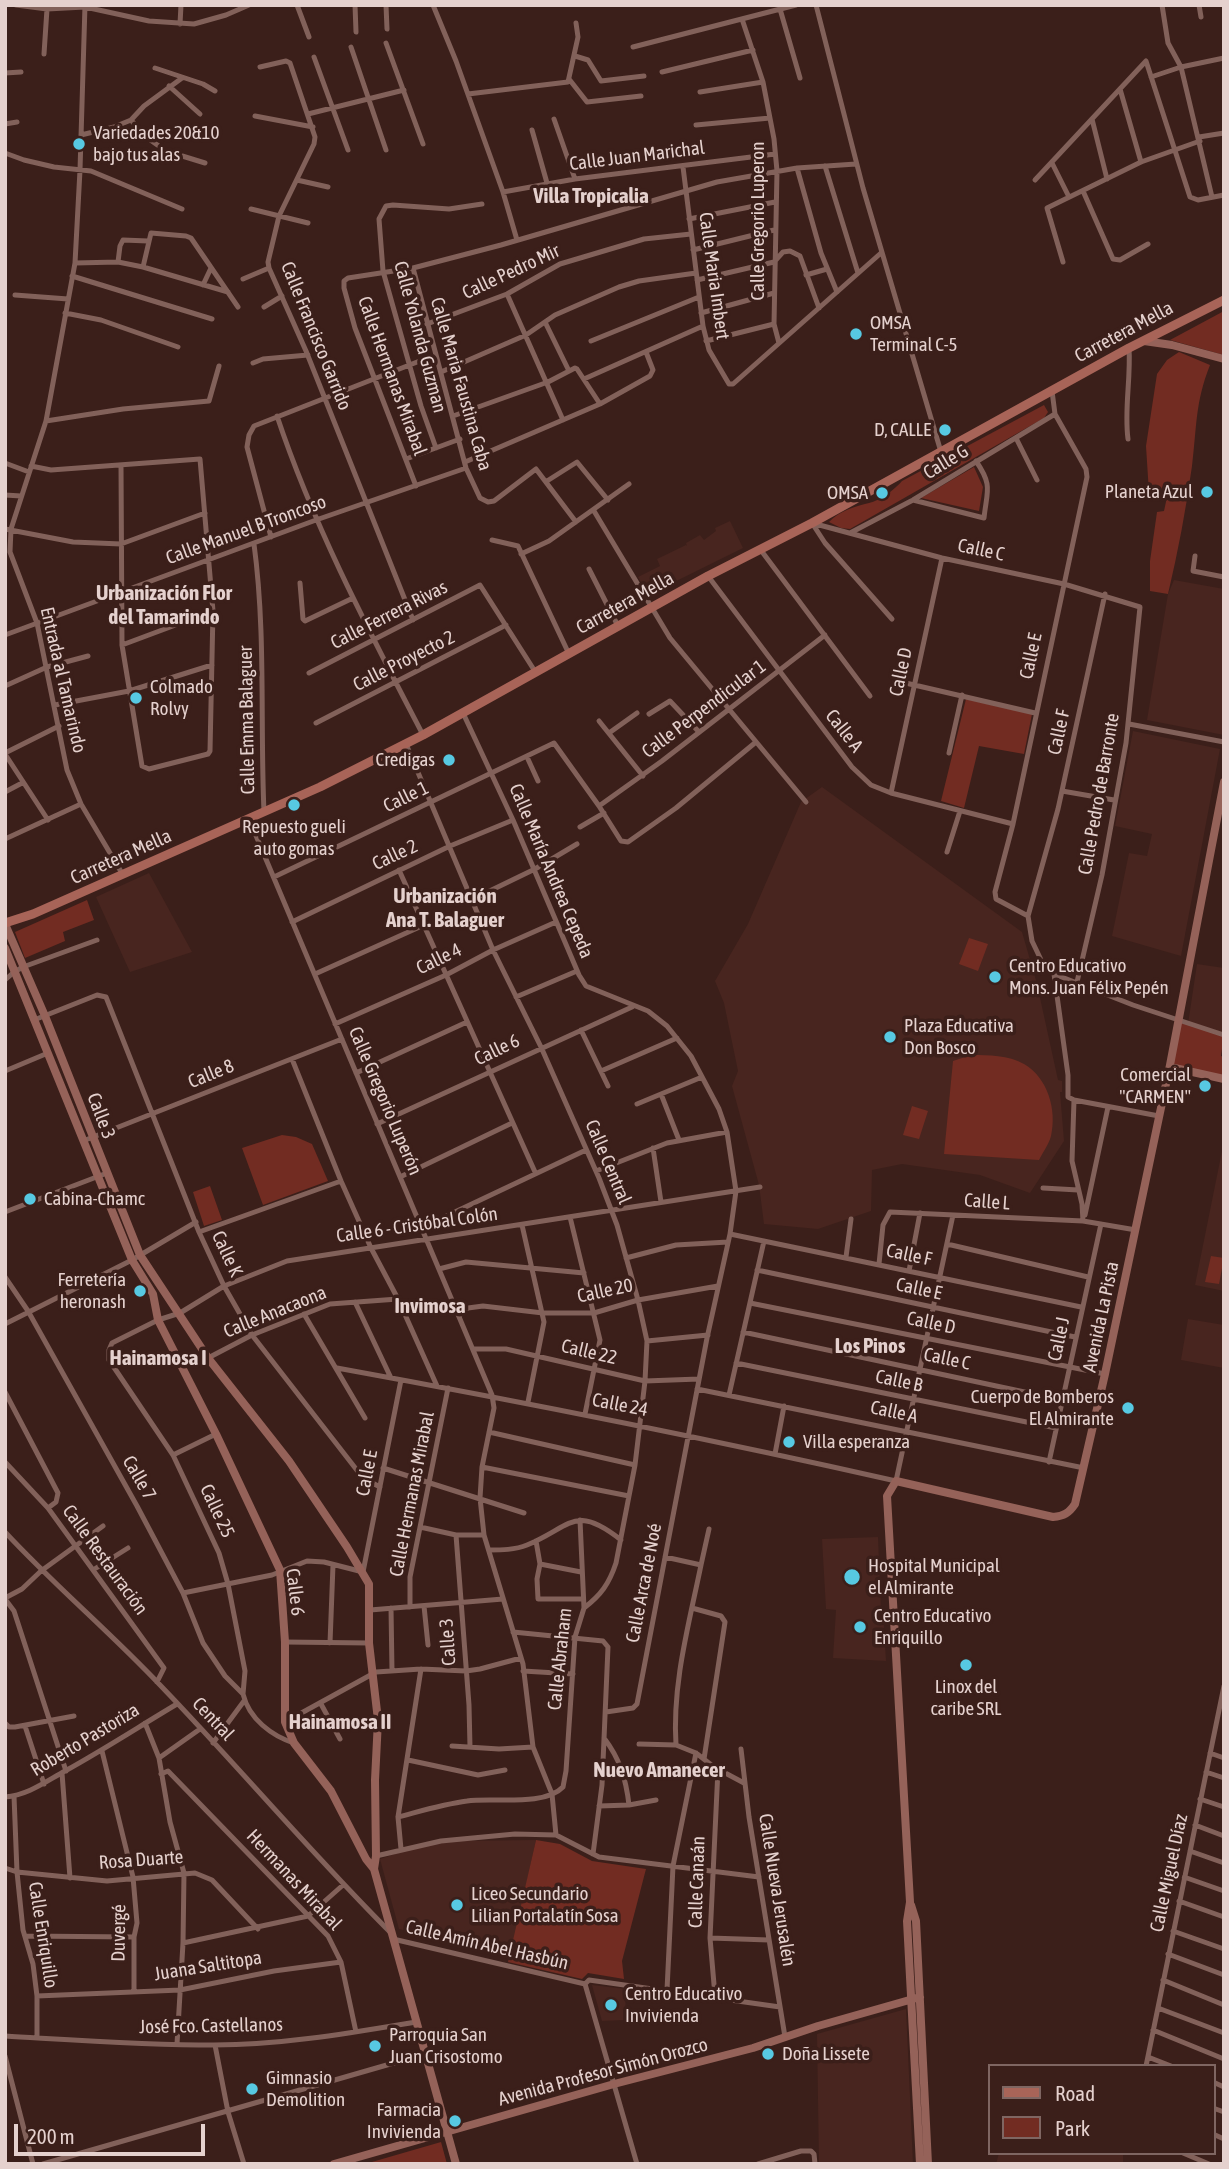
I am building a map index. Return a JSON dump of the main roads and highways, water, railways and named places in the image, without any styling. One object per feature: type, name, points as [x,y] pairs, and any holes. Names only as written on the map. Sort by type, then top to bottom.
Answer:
[{"type":"main road","name":"Carretera Mella","points":[[6,926],[249,819],[423,736],[708,576],[812,523],[1129,348],[1224,300]]},
{"type":"main road","points":[[1144,341],[1172,345],[1224,359]]},
{"type":"main road","name":"Avenida La Pista","points":[[915,1998],[906,1921],[910,1902],[887,1496],[896,1481],[1053,1517],[1063,1516],[1071,1511],[1078,1496],[1136,1230],[1224,782]]},
{"type":"main road","name":"Calle 3","points":[[6,926],[46,1016],[107,1173],[136,1257],[180,1313],[208,1358],[289,1461],[369,1584],[369,1643],[378,1720],[374,1869]]},
{"type":"main road","name":"Calle 3","points":[[5,948],[97,1176],[153,1294],[158,1320]]},
{"type":"main road","points":[[1170,1067],[1224,1079]]},
{"type":"main road","name":"Calle 6","points":[[158,1320],[216,1434],[280,1570],[285,1642],[285,1722],[294,1743],[331,1791],[366,1859],[374,1869]]},
{"type":"main road","points":[[374,1869],[456,2164]]},
{"type":"main road","points":[[915,1998],[920,2164]]},
{"type":"main road","points":[[915,1998],[928,2164]]},
{"type":"main road","name":"Avenida Profesor Simón Orozco","points":[[334,2164],[349,2162],[447,2131],[728,2054],[915,1998]]},
{"type":"place","name":"Variedades 20&10 bajo tus alas","points":[[79,144]]},
{"type":"place","name":"OMSA Terminal C-5","points":[[856,334]]},
{"type":"place","name":"D, CALLE","points":[[945,430]]},
{"type":"place","name":"Planeta Azul","points":[[1207,492]]},
{"type":"place","name":"OMSA","points":[[882,493]]},
{"type":"place","name":"Colmado Rolvy","points":[[136,698]]},
{"type":"place","name":"Credigas","points":[[449,760]]},
{"type":"place","name":"Repuesto gueli auto gomas","points":[[294,805]]},
{"type":"place","name":"Centro Educativo Mons. Juan Félix Pepén","points":[[995,977]]},
{"type":"place","name":"Plaza Educativa Don Bosco","points":[[890,1037]]},
{"type":"place","name":"Comercial \"CARMEN\"","points":[[1205,1086]]},
{"type":"place","name":"Cabina-Chamc","points":[[30,1199]]},
{"type":"place","name":"Ferretería heronash","points":[[140,1291]]},
{"type":"place","name":"Cuerpo de Bomberos El Almirante","points":[[1128,1408]]},
{"type":"place","name":"Villa esperanza","points":[[789,1442]]},
{"type":"place","name":"Hospital Municipal el Almirante","points":[[852,1577]]},
{"type":"place","name":"Centro Educativo Enriquillo","points":[[860,1627]]},
{"type":"place","name":"Linox del caribe SRL","points":[[966,1665]]},
{"type":"place","name":"Liceo Secundario Lilian Portalatín Sosa","points":[[457,1905]]},
{"type":"place","name":"Centro Educativo Invivienda","points":[[611,2005]]},
{"type":"place","name":"Parroquia San Juan Crisostomo","points":[[375,2046]]},
{"type":"place","name":"Doña Lissete","points":[[768,2054]]},
{"type":"place","name":"Gimnasio Demolition","points":[[252,2089]]},
{"type":"place","name":"Farmacia Invivienda","points":[[455,2121]]},
{"type":"district","name":"Villa Tropicalia","points":[[591,196]]},
{"type":"district","name":"Urbanización Flor del Tamarindo","points":[[164,605]]},
{"type":"district","name":"Urbanización Ana T. Balaguer","points":[[445,908]]},
{"type":"district","name":"Invimosa","points":[[430,1306]]},
{"type":"district","name":"Los Pinos","points":[[870,1346]]},
{"type":"district","name":"Hainamosa I","points":[[158,1358]]},
{"type":"district","name":"Hainamosa II","points":[[340,1722]]},
{"type":"district","name":"Nuevo Amanecer","points":[[659,1770]]}]
